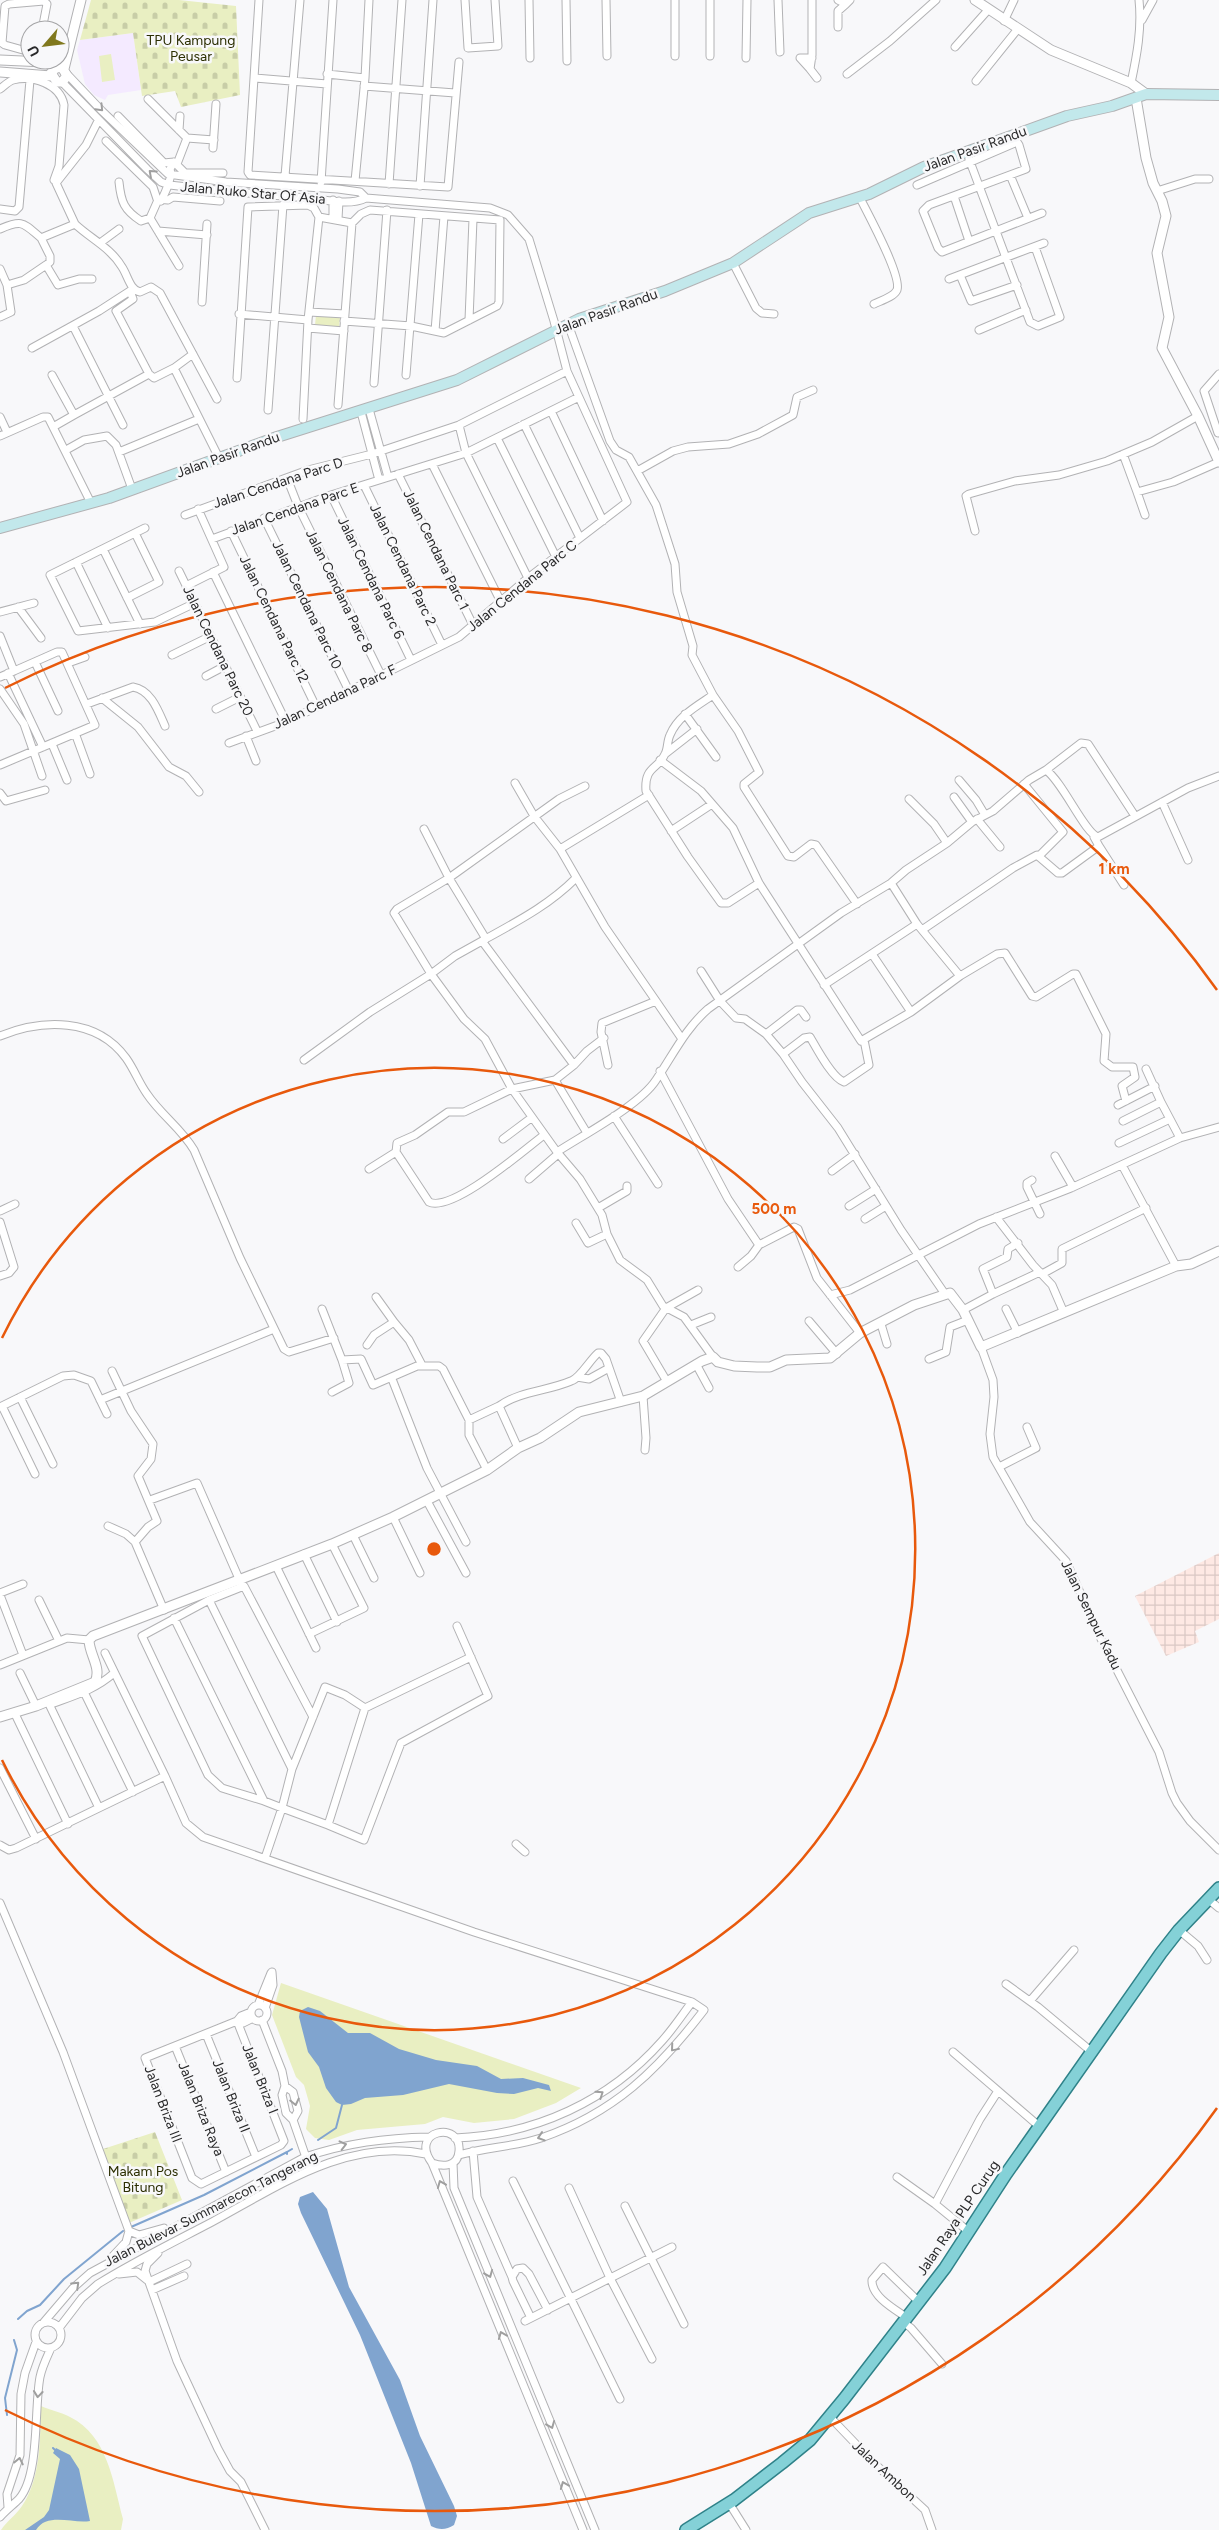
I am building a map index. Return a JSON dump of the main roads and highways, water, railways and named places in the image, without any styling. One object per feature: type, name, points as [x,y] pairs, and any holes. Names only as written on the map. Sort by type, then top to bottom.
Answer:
[{"type":"main road","name":"Jalan Pasir Randu","points":[[0,528],[91,503],[277,437],[457,380],[568,324],[665,291],[732,264],[809,214],[860,198],[924,167],[968,157],[1066,116],[1146,94],[1219,95]]},
{"type":"main road","name":"Jalan Raya PLP Curug","points":[[686,2530],[729,2503],[810,2440],[860,2379],[944,2268],[1092,2052],[1179,1930],[1219,1888]]},
{"type":"water","points":[[308,2007],[320,2011],[348,2033],[370,2033],[399,2049],[436,2060],[477,2066],[501,2079],[523,2078],[549,2085],[551,2091],[538,2088],[514,2094],[497,2093],[449,2084],[403,2095],[365,2098],[351,2104],[342,2105],[336,2102],[326,2088],[319,2067],[308,2052],[299,2017],[300,2011]]},
{"type":"water","points":[[313,2192],[327,2209],[349,2287],[400,2380],[420,2436],[454,2506],[457,2516],[454,2525],[448,2528],[440,2529],[431,2526],[411,2463],[360,2335],[301,2213],[298,2204],[300,2197]]},
{"type":"water","points":[[56,2448],[70,2455],[79,2469],[90,2521],[53,2520],[47,2521],[36,2530],[25,2530],[44,2517],[49,2510],[60,2459],[53,2453]]},
{"type":"waterway","points":[[318,2140],[336,2128],[342,2105]]},
{"type":"waterway","points":[[287,2154],[292,2149]]},
{"type":"waterway","points":[[131,2227],[204,2195],[287,2152]]},
{"type":"waterway","points":[[18,2319],[27,2311],[40,2305],[64,2279],[123,2231]]},
{"type":"waterway","points":[[7,2415],[5,2398],[17,2350],[14,2340]]},
{"type":"park label","name":"TPU Kampung Peusar","points":[[191,48]]},
{"type":"park label","name":"Makam Pos Bitung","points":[[143,2180]]}]
